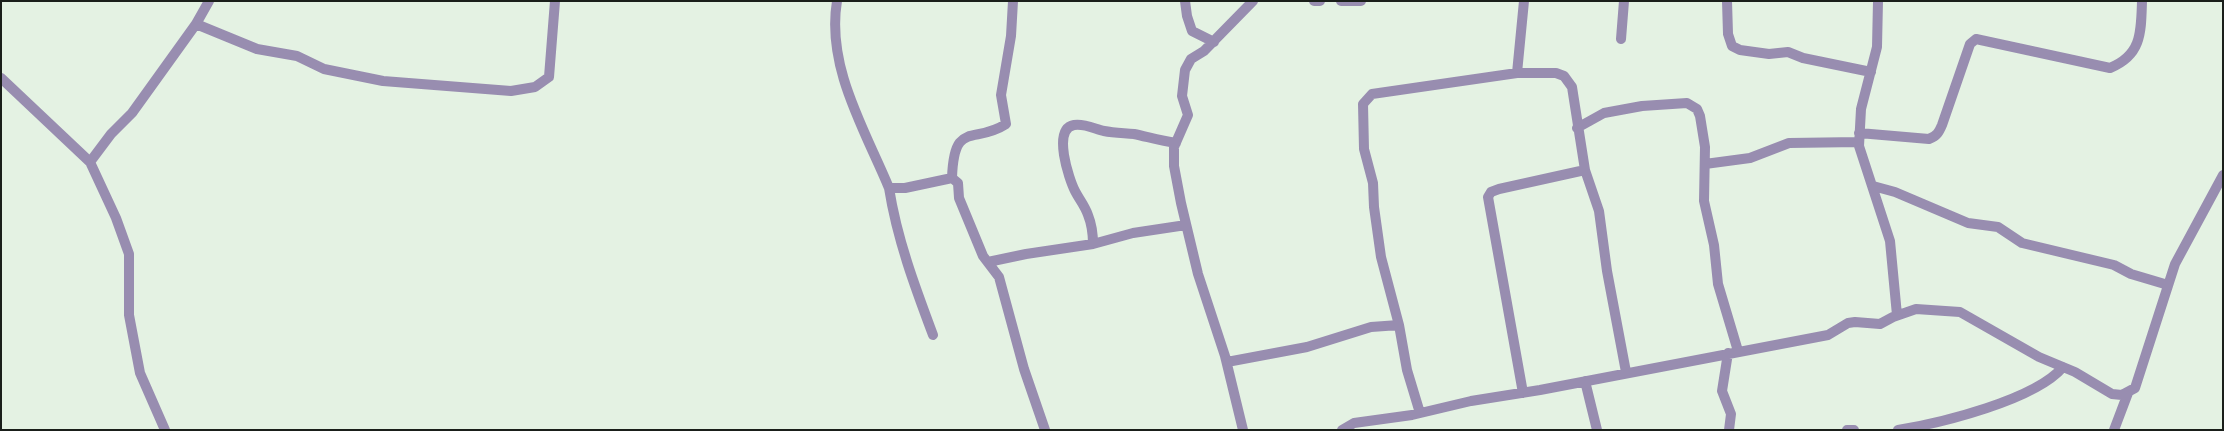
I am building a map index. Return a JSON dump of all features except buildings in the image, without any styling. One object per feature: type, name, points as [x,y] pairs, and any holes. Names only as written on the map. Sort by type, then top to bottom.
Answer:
[{"type":"street","points":[[90,162],[111,134],[141,101],[196,24],[209,1]]},
{"type":"street","points":[[196,24],[256,49],[297,56],[324,69],[383,81],[511,91],[535,87],[550,77],[554,1]]},
{"type":"street","points":[[837,1],[838,56],[864,131],[889,188],[893,213],[910,272],[933,335]]},
{"type":"street","points":[[952,178],[953,159],[961,140],[969,134],[1000,128],[1006,124],[1002,95],[1011,36],[1013,1]]},
{"type":"street","points":[[1185,1],[1192,31],[1214,42]]},
{"type":"street","points":[[1243,430],[1227,362],[1198,274],[1174,166],[1176,143],[1188,115],[1182,96],[1185,70],[1190,59],[1204,51],[1214,42],[1253,1]]},
{"type":"street","points":[[1314,1],[1320,1]]},
{"type":"street","points":[[1341,1],[1361,1]]},
{"type":"street","points":[[1516,73],[1524,1]]},
{"type":"street","points":[[1621,39],[1624,1]]},
{"type":"street","points":[[1727,1],[1728,34],[1732,46],[1737,49],[1769,54],[1788,52],[1802,58],[1872,72]]},
{"type":"street","points":[[1878,1],[1877,47],[1861,109],[1859,138],[1890,241],[1897,315]]},
{"type":"street","points":[[1705,164],[1750,158],[1789,144],[1859,138],[1930,139],[1938,134],[1970,44],[1976,39],[2110,68],[2123,62],[2135,49],[2141,30],[2142,1]]},
{"type":"street","points":[[1420,413],[1407,370],[1381,257],[1374,207],[1373,183],[1364,149],[1363,104],[1372,94],[1516,73],[1556,73],[1564,76],[1572,87],[1585,170],[1599,211],[1607,271],[1626,372]]},
{"type":"street","points":[[1,78],[90,162],[116,218],[129,254],[130,315],[140,373],[165,430]]},
{"type":"street","points":[[1577,128],[1604,113],[1642,106],[1687,103],[1697,109],[1705,147],[1704,201],[1714,245],[1718,284],[1733,352],[1722,391],[1731,414],[1729,430]]},
{"type":"street","points":[[1093,244],[1093,230],[1087,212],[1074,190],[1062,147],[1064,133],[1068,128],[1074,125],[1086,126],[1176,143]]},
{"type":"street","points":[[1523,393],[1488,197],[1491,192],[1499,189],[1585,170]]},
{"type":"street","points":[[1342,430],[1472,401],[1523,393],[1626,372],[1682,364],[1733,352],[1828,335],[1854,322],[1880,324],[1897,315],[1916,309],[1960,312],[2040,357],[2063,367],[2112,394],[2122,395],[2135,388],[2175,264],[2223,175]]},
{"type":"street","points":[[889,188],[905,188],[952,178]]},
{"type":"street","points":[[952,178],[958,183],[959,198],[983,256],[999,277],[1024,369],[1045,430]]},
{"type":"street","points":[[1873,186],[1896,192],[1968,223],[1998,227],[2022,243],[2114,265],[2130,274],[2168,285]]},
{"type":"street","points":[[988,262],[1093,244],[1132,233],[1186,225]]},
{"type":"street","points":[[1227,362],[1307,347],[1371,327],[1398,325]]},
{"type":"street","points":[[1898,430],[1956,416],[2012,399],[2056,376],[2063,367]]},
{"type":"street","points":[[1585,381],[1597,430]]},
{"type":"street","points":[[2114,430],[2128,393]]},
{"type":"street","points":[[1847,430],[1854,430]]}]
